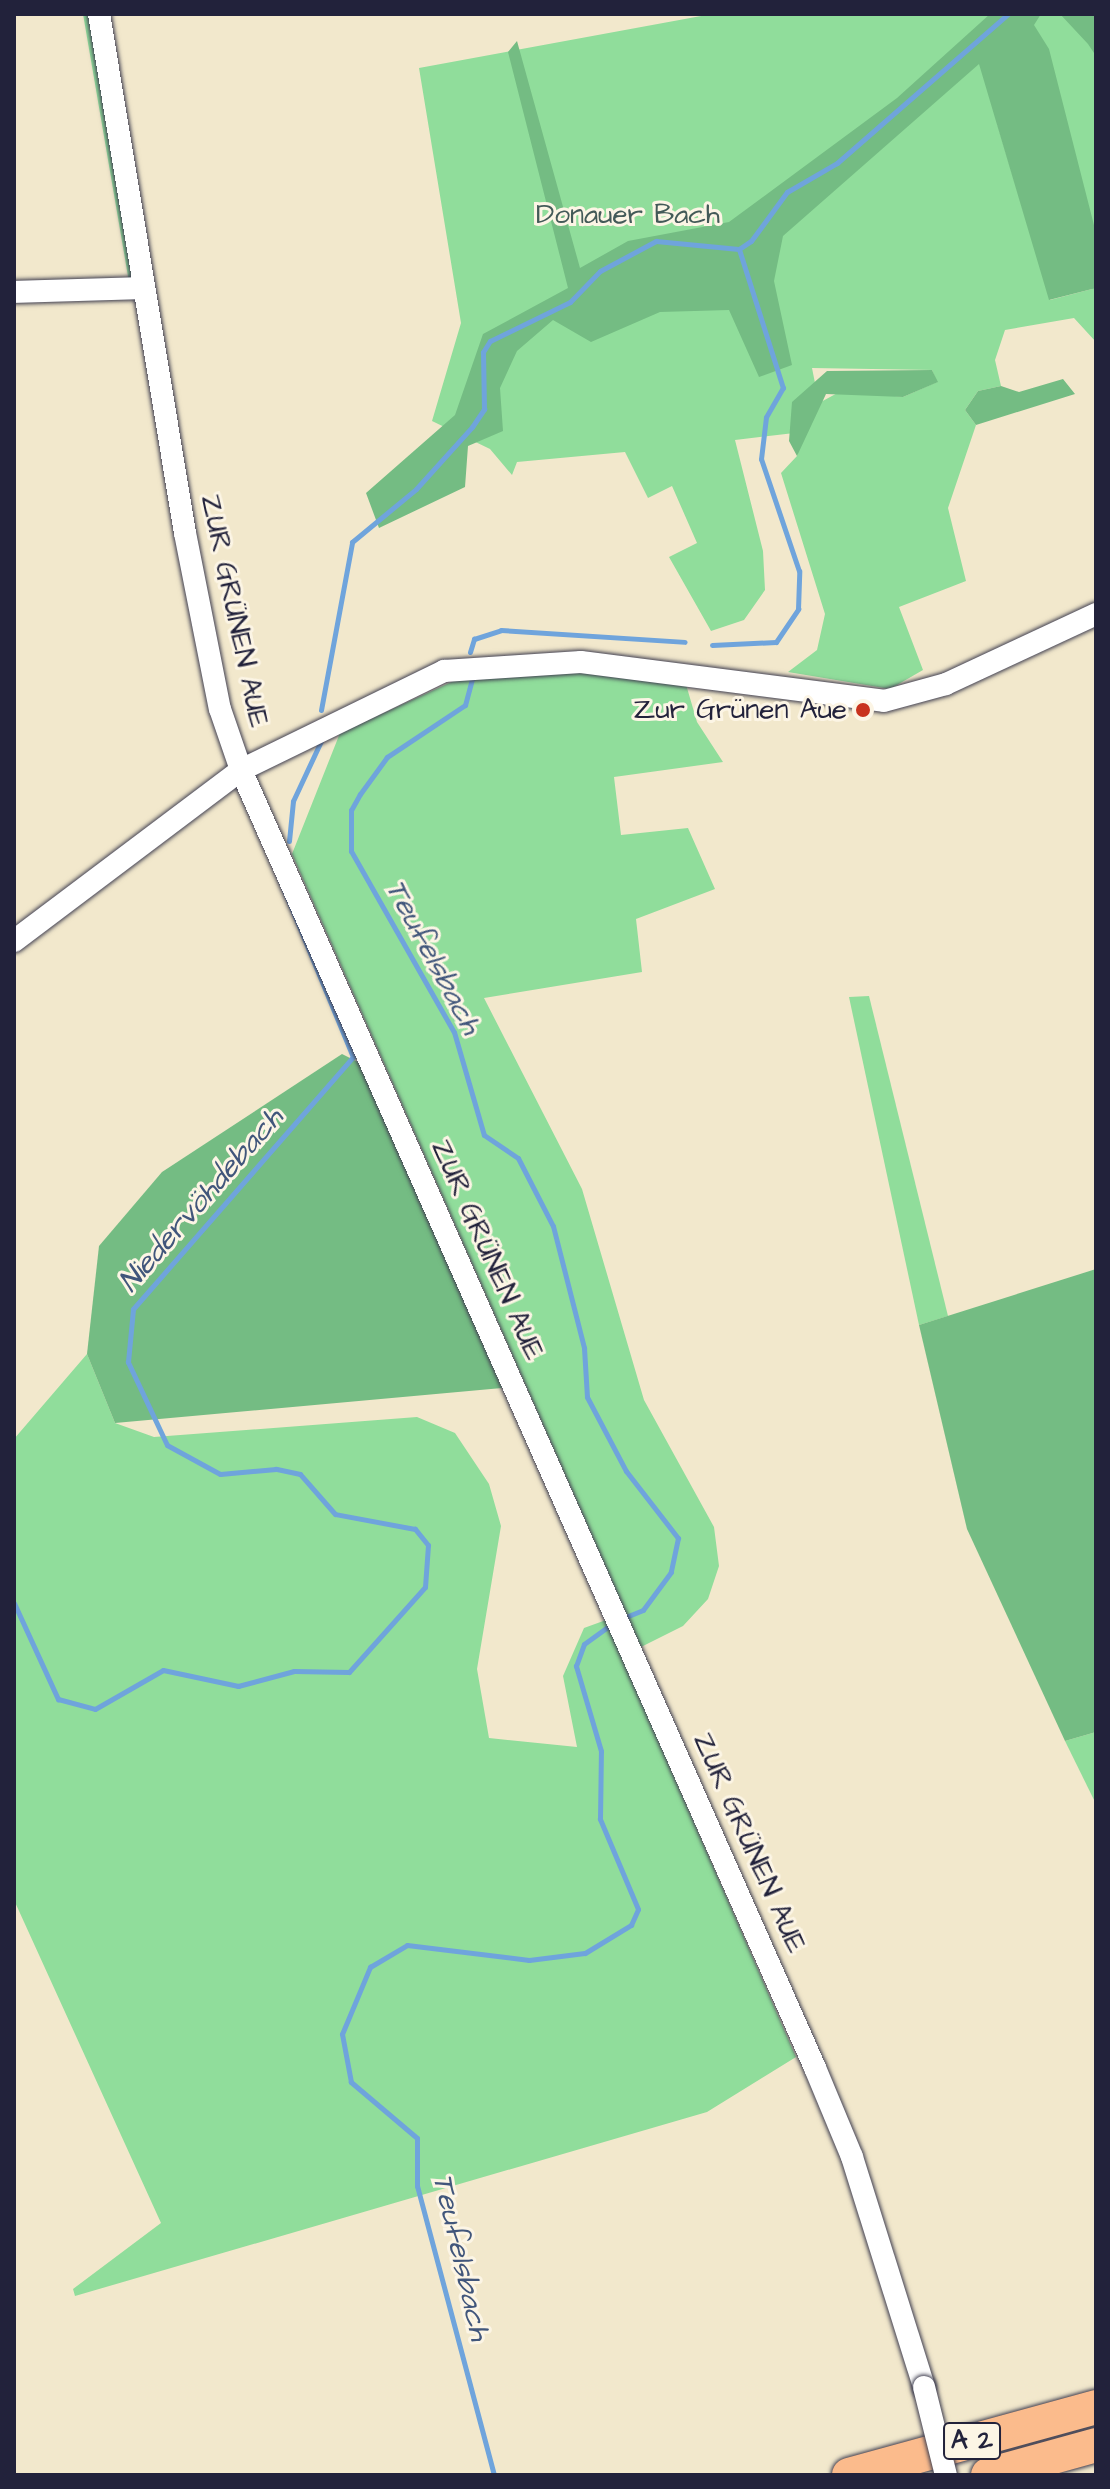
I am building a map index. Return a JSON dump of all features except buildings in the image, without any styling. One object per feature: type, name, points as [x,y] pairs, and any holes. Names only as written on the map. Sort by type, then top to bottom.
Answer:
[{"type":"highway","name":"A 2","points":[[849,2475],[1096,2407]]},
{"type":"highway","name":"A 2","points":[[988,2475],[1096,2445]]},
{"type":"street","name":"ZUR GRÜNEN AUE","points":[[99,14],[142,288],[217,695],[241,770],[852,2157],[924,2387],[946,2475]]},
{"type":"street","points":[[14,292],[142,288]]},
{"type":"street","points":[[14,941],[241,770],[408,684],[487,663],[649,668],[884,701],[946,684],[1096,614]]},
{"type":"green space","points":[[83,14],[91,14],[134,272],[129,282]]},
{"type":"green space","name":"Donauer Bach","points":[[712,14],[1096,14],[1096,342],[1074,318],[1005,330],[995,360],[1001,386],[978,391],[965,410],[976,425],[948,508],[966,581],[899,607],[923,670],[890,689],[788,672],[817,650],[825,614],[781,473],[797,456],[803,432],[735,440],[763,551],[765,590],[744,620],[711,631],[669,557],[697,543],[672,486],[648,498],[625,452],[517,462],[512,475],[490,449],[432,421],[461,323],[419,68]],"holes":[[[1038,89],[1092,289],[1050,300],[997,123]],[[812,368],[932,370],[937,382],[903,397],[843,390],[819,403]]]},
{"type":"green space","points":[[990,14],[1041,14],[1034,25],[1049,49],[1096,233],[1096,288],[1049,300],[979,64],[783,236],[774,281],[792,365],[759,377],[729,310],[660,312],[591,342],[553,320],[517,351],[500,388],[503,431],[468,446],[465,487],[379,528],[366,493],[455,415],[483,334],[568,288],[508,52],[517,41],[580,268],[628,241],[729,222],[897,98]]},
{"type":"green space","points":[[1060,14],[1096,14],[1096,56],[1088,44]]},
{"type":"green space","points":[[932,370],[938,382],[903,397],[826,394],[797,456],[789,441],[792,402],[827,371]]},
{"type":"green space","points":[[1063,379],[1075,394],[976,425],[965,410],[978,391],[1001,386],[1019,392]]},
{"type":"green space","points":[[573,671],[685,681],[697,722],[723,762],[614,777],[621,835],[688,828],[715,889],[636,919],[642,972],[484,998],[582,1189],[644,1400],[714,1527],[719,1566],[708,1599],[683,1626],[641,1647],[292,854],[340,733],[458,679]]},
{"type":"green space","points":[[869,996],[948,1316],[919,1325],[849,997]]},
{"type":"green space","points":[[342,1054],[362,1064],[502,1388],[115,1423],[87,1354],[99,1246],[162,1172]]},
{"type":"green space","points":[[1096,1269],[1096,1732],[1065,1741],[967,1529],[919,1325]]},
{"type":"green space","points":[[87,1354],[115,1423],[154,1437],[417,1417],[455,1433],[489,1484],[501,1526],[477,1669],[489,1738],[577,1747],[563,1676],[584,1628],[606,1620],[796,2057],[707,2112],[75,2296],[73,2289],[161,2223],[14,1900],[14,1439]]},
{"type":"green space","points":[[1096,1732],[1096,1804],[1065,1741]]},
{"type":"waterway","name":"Niedervöhdebach","points":[[321,710],[352,542],[416,489],[472,427],[484,409],[483,352],[490,341],[570,302],[600,271],[656,241],[739,249],[751,241],[787,192],[837,163],[1008,14]]},
{"type":"waterway","name":"Teufelsbach","points":[[712,645],[776,642],[798,609],[799,571],[761,459],[766,417],[783,388],[739,249]]},
{"type":"waterway","name":"Teufelsbach","points":[[470,652],[474,639],[501,630],[685,642]]},
{"type":"waterway","name":"Teufelsbach","points":[[472,679],[465,705],[387,757],[360,794],[351,810],[351,851],[454,1032],[484,1135],[518,1158],[553,1226],[584,1348],[587,1397],[626,1471],[678,1538],[671,1572],[643,1610],[626,1617]]},
{"type":"waterway","name":"Niedervöhdebach","points":[[289,841],[293,801],[321,741]]},
{"type":"waterway","name":"Niedervöhdebach","points":[[14,1603],[58,1699],[95,1709],[163,1670],[238,1686],[294,1671],[349,1672],[425,1587],[428,1545],[415,1529],[335,1514],[300,1474],[276,1469],[220,1474],[167,1445],[128,1362],[133,1309],[353,1057],[274,865]]},
{"type":"waterway","name":"Teufelsbach","points":[[494,2475],[417,2186],[417,2138],[351,2082],[342,2034],[370,1967],[407,1945],[529,1960],[585,1953],[631,1925],[638,1909],[600,1819],[601,1751],[576,1666],[584,1644],[610,1625]]},
{"type":"place","name":"Zur Grünen Aue","points":[[863,710]]}]
